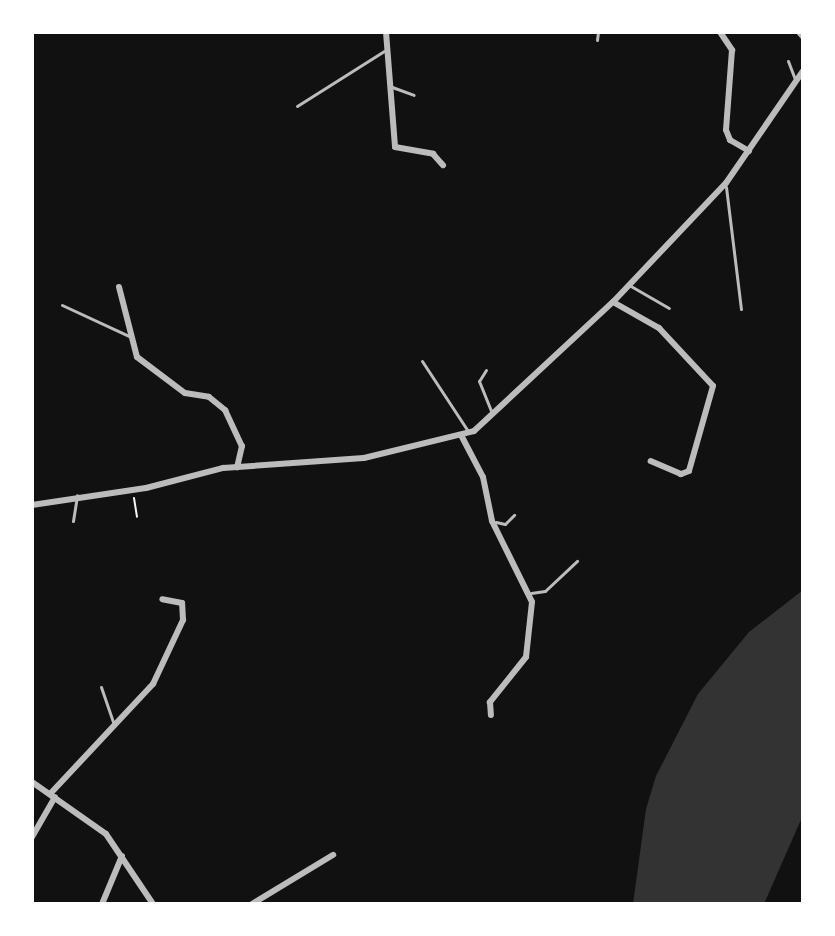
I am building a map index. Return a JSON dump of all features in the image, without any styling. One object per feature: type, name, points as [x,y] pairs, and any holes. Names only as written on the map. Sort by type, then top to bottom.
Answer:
[{"type":"street","points":[[386,32],[384,51],[392,87],[395,147],[433,154],[443,165]]},
{"type":"street","points":[[721,33],[732,50],[726,130],[730,140],[749,151]]},
{"type":"street","points":[[32,505],[77,495],[132,489],[237,467],[346,461],[465,434],[492,414],[613,302],[726,183],[803,71]]},
{"type":"street","points":[[119,287],[142,362],[185,393],[209,397],[230,417],[242,446],[237,467]]},
{"type":"street","points":[[613,302],[659,328],[713,386],[689,471],[681,474],[651,461]]},
{"type":"street","points":[[465,434],[483,477],[492,521],[531,593],[526,657],[490,702],[491,715]]},
{"type":"street","points":[[32,837],[52,796],[153,684],[175,643],[183,605],[162,599]]},
{"type":"street","points":[[32,782],[106,834],[153,904]]},
{"type":"street","points":[[252,904],[333,855]]},
{"type":"street","points":[[102,904],[122,856]]},
{"type":"lane","points":[[597,40],[598,32]]},
{"type":"lane","points":[[797,32],[803,39]]},
{"type":"lane","points":[[297,106],[384,51]]},
{"type":"lane","points":[[788,61],[796,82]]},
{"type":"lane","points":[[392,87],[414,95]]},
{"type":"lane","points":[[726,183],[741,309]]},
{"type":"lane","points":[[629,285],[669,308]]},
{"type":"lane","points":[[62,305],[133,338]]},
{"type":"lane","points":[[422,361],[465,434]]},
{"type":"lane","points":[[486,370],[479,381],[492,414]]},
{"type":"lane","points":[[73,521],[77,495]]},
{"type":"lane","points":[[492,521],[505,524],[514,515]]},
{"type":"lane","points":[[531,593],[545,591],[577,561]]},
{"type":"lane","points":[[101,687],[114,724]]},
{"type":"path","points":[[132,489],[137,517]]},
{"type":"shaded area","points":[[803,590],[803,815],[764,904],[633,904],[646,809],[656,776],[698,694],[749,632]]}]
